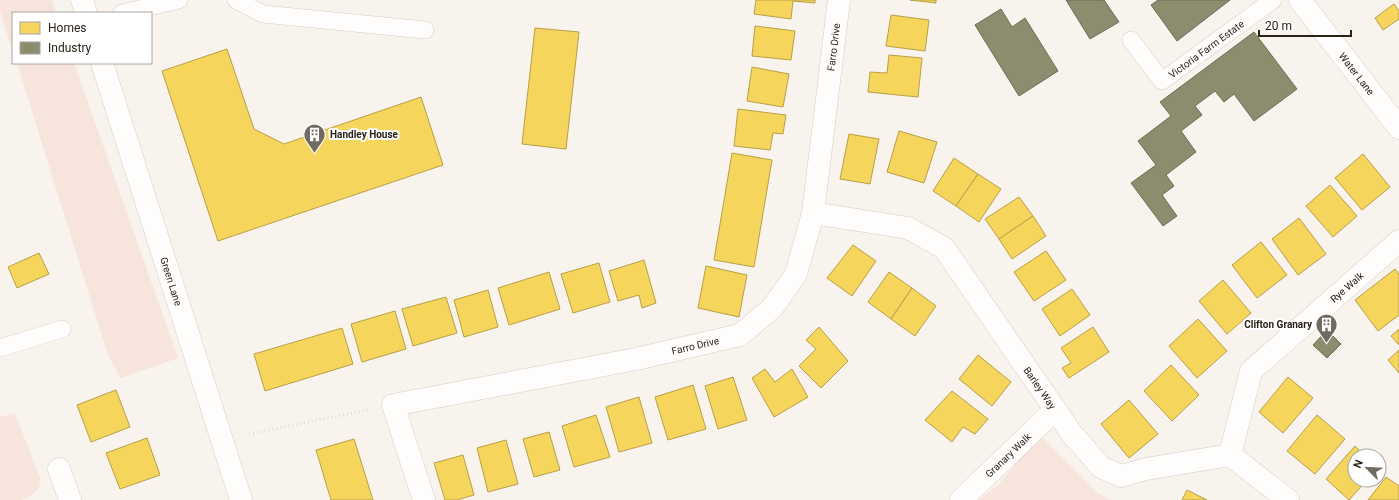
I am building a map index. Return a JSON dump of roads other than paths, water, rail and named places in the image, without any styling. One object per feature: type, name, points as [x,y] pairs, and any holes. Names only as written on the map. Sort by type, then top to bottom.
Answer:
[{"type":"street","points":[[82,0],[86,12]]},
{"type":"street","name":"Farro Drive","points":[[424,500],[393,405],[636,359],[740,335],[773,307],[796,274],[813,213],[839,0]]},
{"type":"street","name":"Water Lane","points":[[1300,0],[1399,128]]},
{"type":"street","name":"Green Lane","points":[[102,64],[241,500]]},
{"type":"street","name":"Barley Way","points":[[813,213],[908,228],[944,248],[1072,434],[1101,467],[1121,476],[1146,469],[1230,455]]},
{"type":"street","name":"Rye Walk","points":[[1230,455],[1252,371],[1399,241]]},
{"type":"street","name":"Granary Walk","points":[[961,500],[1055,410]]},
{"type":"street","points":[[1230,455],[1288,500]]},
{"type":"street","points":[[59,469],[70,500]]},
{"type":"lane","points":[[126,12],[179,0]]},
{"type":"lane","points":[[236,0],[264,14],[424,30]]},
{"type":"lane","name":"Victoria Farm Estate","points":[[1130,40],[1162,81],[1273,0]]},
{"type":"lane","points":[[0,348],[62,329]]},
{"type":"place","name":"Handley House","points":[[315,154]]},
{"type":"place","name":"Clifton Granary","points":[[1327,344]]}]
